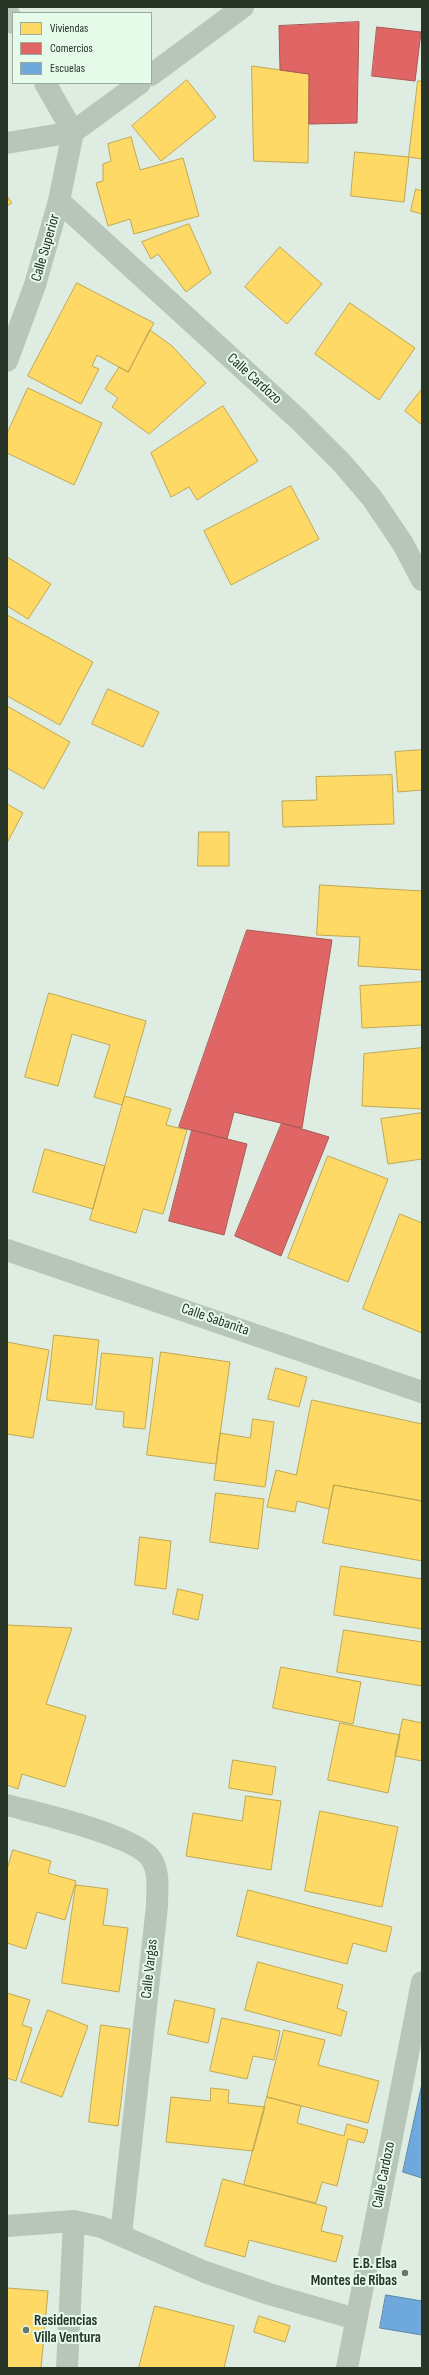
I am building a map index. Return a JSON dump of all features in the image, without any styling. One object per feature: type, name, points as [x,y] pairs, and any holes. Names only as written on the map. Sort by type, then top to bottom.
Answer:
[{"type":"street","points":[[152,74],[243,7]]},
{"type":"street","points":[[7,10],[12,21]]},
{"type":"street","points":[[46,84],[73,132]]},
{"type":"street","points":[[7,143],[73,132],[139,84]]},
{"type":"street","name":"Calle Superior","points":[[7,361],[35,285],[59,202],[73,132]]},
{"type":"street","name":"Calle Cardozo","points":[[59,202],[298,419],[342,462],[372,498],[403,544],[422,580]]},
{"type":"street","name":"Calle Sabanita","points":[[7,1250],[422,1392]]},
{"type":"street","name":"Calle Vargas","points":[[7,1805],[82,1826],[122,1840],[143,1851],[152,1860],[158,1880],[157,1906],[121,2235]]},
{"type":"street","name":"Calle Cardozo","points":[[347,2368],[422,1982]]},
{"type":"street","points":[[67,2368],[74,2222]]},
{"type":"street","points":[[7,2226],[74,2222],[101,2227],[206,2272],[269,2294],[356,2320]]},
{"type":"building: Viviendas","points":[[252,66],[309,74],[308,163],[254,161]]},
{"type":"building: Viviendas","points":[[187,80],[216,117],[161,161],[132,126]]},
{"type":"building: Viviendas","points":[[418,81],[422,81],[422,159],[409,157]]},
{"type":"building: Viviendas","points":[[131,137],[140,170],[183,158],[199,216],[134,234],[130,219],[108,226],[96,183],[103,181],[103,164],[111,161],[108,144]]},
{"type":"building: Viviendas","points":[[355,152],[409,157],[404,202],[351,196]]},
{"type":"building: Viviendas","points":[[416,189],[422,191],[422,214],[411,211]]},
{"type":"building: Viviendas","points":[[7,196],[12,203],[7,206]]},
{"type":"building: Viviendas","points":[[189,224],[211,273],[186,292],[158,254],[151,259],[142,242]]},
{"type":"building: Viviendas","points":[[280,247],[322,284],[287,324],[245,287]]},
{"type":"building: Viviendas","points":[[77,283],[154,323],[128,372],[97,355],[92,366],[99,369],[81,404],[28,376]]},
{"type":"building: Viviendas","points":[[350,303],[415,348],[379,400],[315,354]]},
{"type":"building: Viviendas","points":[[150,330],[172,346],[206,383],[149,434],[112,407],[118,398],[105,389],[119,367],[128,372]]},
{"type":"building: Viviendas","points":[[28,388],[102,423],[74,485],[7,453],[7,434]]},
{"type":"building: Viviendas","points":[[422,389],[422,425],[405,411]]},
{"type":"building: Viviendas","points":[[223,406],[258,461],[197,500],[189,487],[171,497],[151,453]]},
{"type":"building: Viviendas","points":[[291,486],[319,539],[231,585],[204,531]]},
{"type":"building: Viviendas","points":[[7,557],[51,584],[28,619],[7,606]]},
{"type":"building: Viviendas","points":[[7,615],[93,662],[60,725],[7,696]]},
{"type":"building: Viviendas","points":[[108,689],[159,712],[143,747],[92,724]]},
{"type":"building: Viviendas","points":[[7,706],[70,742],[44,789],[7,768]]},
{"type":"building: Viviendas","points":[[422,750],[422,790],[398,792],[395,752]]},
{"type":"building: Viviendas","points":[[392,775],[394,824],[283,827],[282,801],[317,800],[316,777]]},
{"type":"building: Viviendas","points":[[7,804],[23,813],[7,843]]},
{"type":"building: Viviendas","points":[[199,832],[229,832],[229,866],[198,866]]},
{"type":"building: Viviendas","points":[[320,885],[422,891],[422,970],[358,966],[360,937],[317,935]]},
{"type":"building: Viviendas","points":[[422,982],[422,1025],[362,1028],[360,986]]},
{"type":"building: Viviendas","points":[[49,993],[146,1021],[122,1105],[94,1097],[110,1045],[72,1034],[58,1086],[25,1077]]},
{"type":"building: Viviendas","points":[[422,1048],[422,1109],[362,1106],[364,1054]]},
{"type":"building: Viviendas","points":[[125,1096],[171,1109],[166,1125],[187,1130],[163,1214],[143,1209],[136,1233],[90,1220]]},
{"type":"building: Viviendas","points":[[422,1113],[422,1159],[388,1164],[381,1119]]},
{"type":"building: Viviendas","points":[[45,1149],[105,1166],[93,1209],[33,1192]]},
{"type":"building: Viviendas","points":[[328,1156],[388,1179],[348,1282],[288,1258]]},
{"type":"building: Viviendas","points":[[400,1214],[422,1223],[422,1333],[363,1309]]},
{"type":"building: Viviendas","points":[[54,1335],[99,1340],[92,1405],[47,1400]]},
{"type":"building: Viviendas","points":[[7,1342],[49,1350],[33,1438],[7,1434]]},
{"type":"building: Viviendas","points":[[161,1352],[230,1362],[216,1464],[147,1455]]},
{"type":"building: Viviendas","points":[[102,1353],[153,1358],[145,1429],[123,1427],[124,1412],[96,1409]]},
{"type":"building: Viviendas","points":[[276,1368],[307,1377],[299,1407],[268,1399]]},
{"type":"building: Viviendas","points":[[312,1400],[422,1424],[422,1501],[334,1485],[329,1509],[297,1501],[295,1512],[267,1507],[276,1470],[296,1475]]},
{"type":"building: Viviendas","points":[[253,1419],[274,1422],[265,1487],[214,1480],[220,1433],[250,1438]]},
{"type":"building: Viviendas","points":[[334,1485],[422,1501],[422,1561],[323,1543]]},
{"type":"building: Viviendas","points":[[216,1493],[264,1499],[258,1549],[210,1542]]},
{"type":"building: Viviendas","points":[[140,1537],[171,1541],[166,1589],[135,1585]]},
{"type":"building: Viviendas","points":[[341,1566],[422,1579],[422,1629],[334,1615]]},
{"type":"building: Viviendas","points":[[178,1589],[203,1595],[198,1620],[173,1614]]},
{"type":"building: Viviendas","points":[[7,1625],[72,1628],[46,1704],[86,1716],[65,1787],[22,1774],[18,1789],[7,1785]]},
{"type":"building: Viviendas","points":[[344,1630],[422,1642],[422,1686],[337,1672]]},
{"type":"building: Viviendas","points":[[281,1667],[361,1682],[353,1724],[273,1708]]},
{"type":"building: Viviendas","points":[[403,1719],[422,1723],[422,1761],[395,1756]]},
{"type":"building: Viviendas","points":[[340,1723],[400,1735],[388,1793],[328,1780]]},
{"type":"building: Viviendas","points":[[233,1760],[276,1767],[272,1795],[229,1788]]},
{"type":"building: Viviendas","points":[[246,1796],[281,1801],[271,1870],[186,1856],[193,1813],[242,1821]]},
{"type":"building: Viviendas","points":[[320,1811],[398,1827],[382,1907],[305,1891]]},
{"type":"building: Viviendas","points":[[13,1850],[51,1861],[48,1873],[76,1881],[65,1920],[37,1912],[26,1949],[7,1943],[7,1870]]},
{"type":"building: Viviendas","points":[[76,1885],[108,1889],[103,1925],[128,1928],[119,1992],[62,1983]]},
{"type":"building: Viviendas","points":[[248,1890],[392,1927],[386,1952],[353,1943],[347,1964],[237,1936]]},
{"type":"building: Viviendas","points":[[258,1962],[343,1985],[337,2008],[347,2012],[341,2036],[245,2010]]},
{"type":"building: Viviendas","points":[[7,1993],[30,2000],[22,2025],[32,2028],[16,2081],[7,2078]]},
{"type":"building: Viviendas","points":[[175,2000],[215,2009],[208,2043],[168,2034]]},
{"type":"building: Viviendas","points":[[48,2010],[88,2026],[62,2097],[21,2082]]},
{"type":"building: Viviendas","points":[[222,2018],[280,2031],[274,2060],[253,2056],[247,2079],[210,2071]]},
{"type":"building: Viviendas","points":[[101,2025],[130,2029],[118,2126],[89,2122]]},
{"type":"building: Viviendas","points":[[284,2030],[325,2040],[318,2065],[379,2081],[368,2123],[267,2097]]},
{"type":"building: Viviendas","points":[[211,2088],[229,2090],[228,2103],[265,2107],[253,2151],[166,2142],[171,2097],[210,2101]]},
{"type":"building: Viviendas","points":[[267,2097],[301,2106],[297,2123],[344,2136],[347,2124],[368,2130],[364,2143],[348,2139],[337,2186],[322,2182],[316,2203],[244,2185]]},
{"type":"building: Viviendas","points":[[223,2179],[327,2207],[321,2231],[343,2236],[336,2262],[249,2240],[245,2257],[205,2246]]},
{"type":"building: Viviendas","name":"Residencias Villa Ventura","points":[[7,2288],[48,2291],[41,2368],[7,2368]]},
{"type":"building: Viviendas","points":[[155,2306],[234,2326],[224,2368],[139,2368]]},
{"type":"building: Viviendas","points":[[259,2316],[290,2326],[285,2342],[254,2332]]},
{"type":"building: Comercios","points":[[359,22],[357,123],[309,124],[309,74],[280,70],[279,26]]},
{"type":"building: Comercios","points":[[377,27],[421,32],[415,81],[372,76]]},
{"type":"building: Comercios","points":[[247,930],[332,940],[302,1128],[234,1112],[227,1139],[179,1127]]},
{"type":"building: Comercios","points":[[282,1123],[329,1137],[281,1256],[235,1236]]},
{"type":"building: Comercios","points":[[192,1130],[247,1144],[224,1235],[169,1221]]},
{"type":"building: Escuelas","points":[[422,2084],[422,2178],[403,2172]]},
{"type":"building: Escuelas","points":[[386,2295],[422,2301],[422,2335],[380,2328]]},
{"type":"place","name":"E.B. Elsa Montes de Ribas","points":[[405,2273]]},
{"type":"place","name":"Residencias Villa Ventura","points":[[26,2330]]}]
